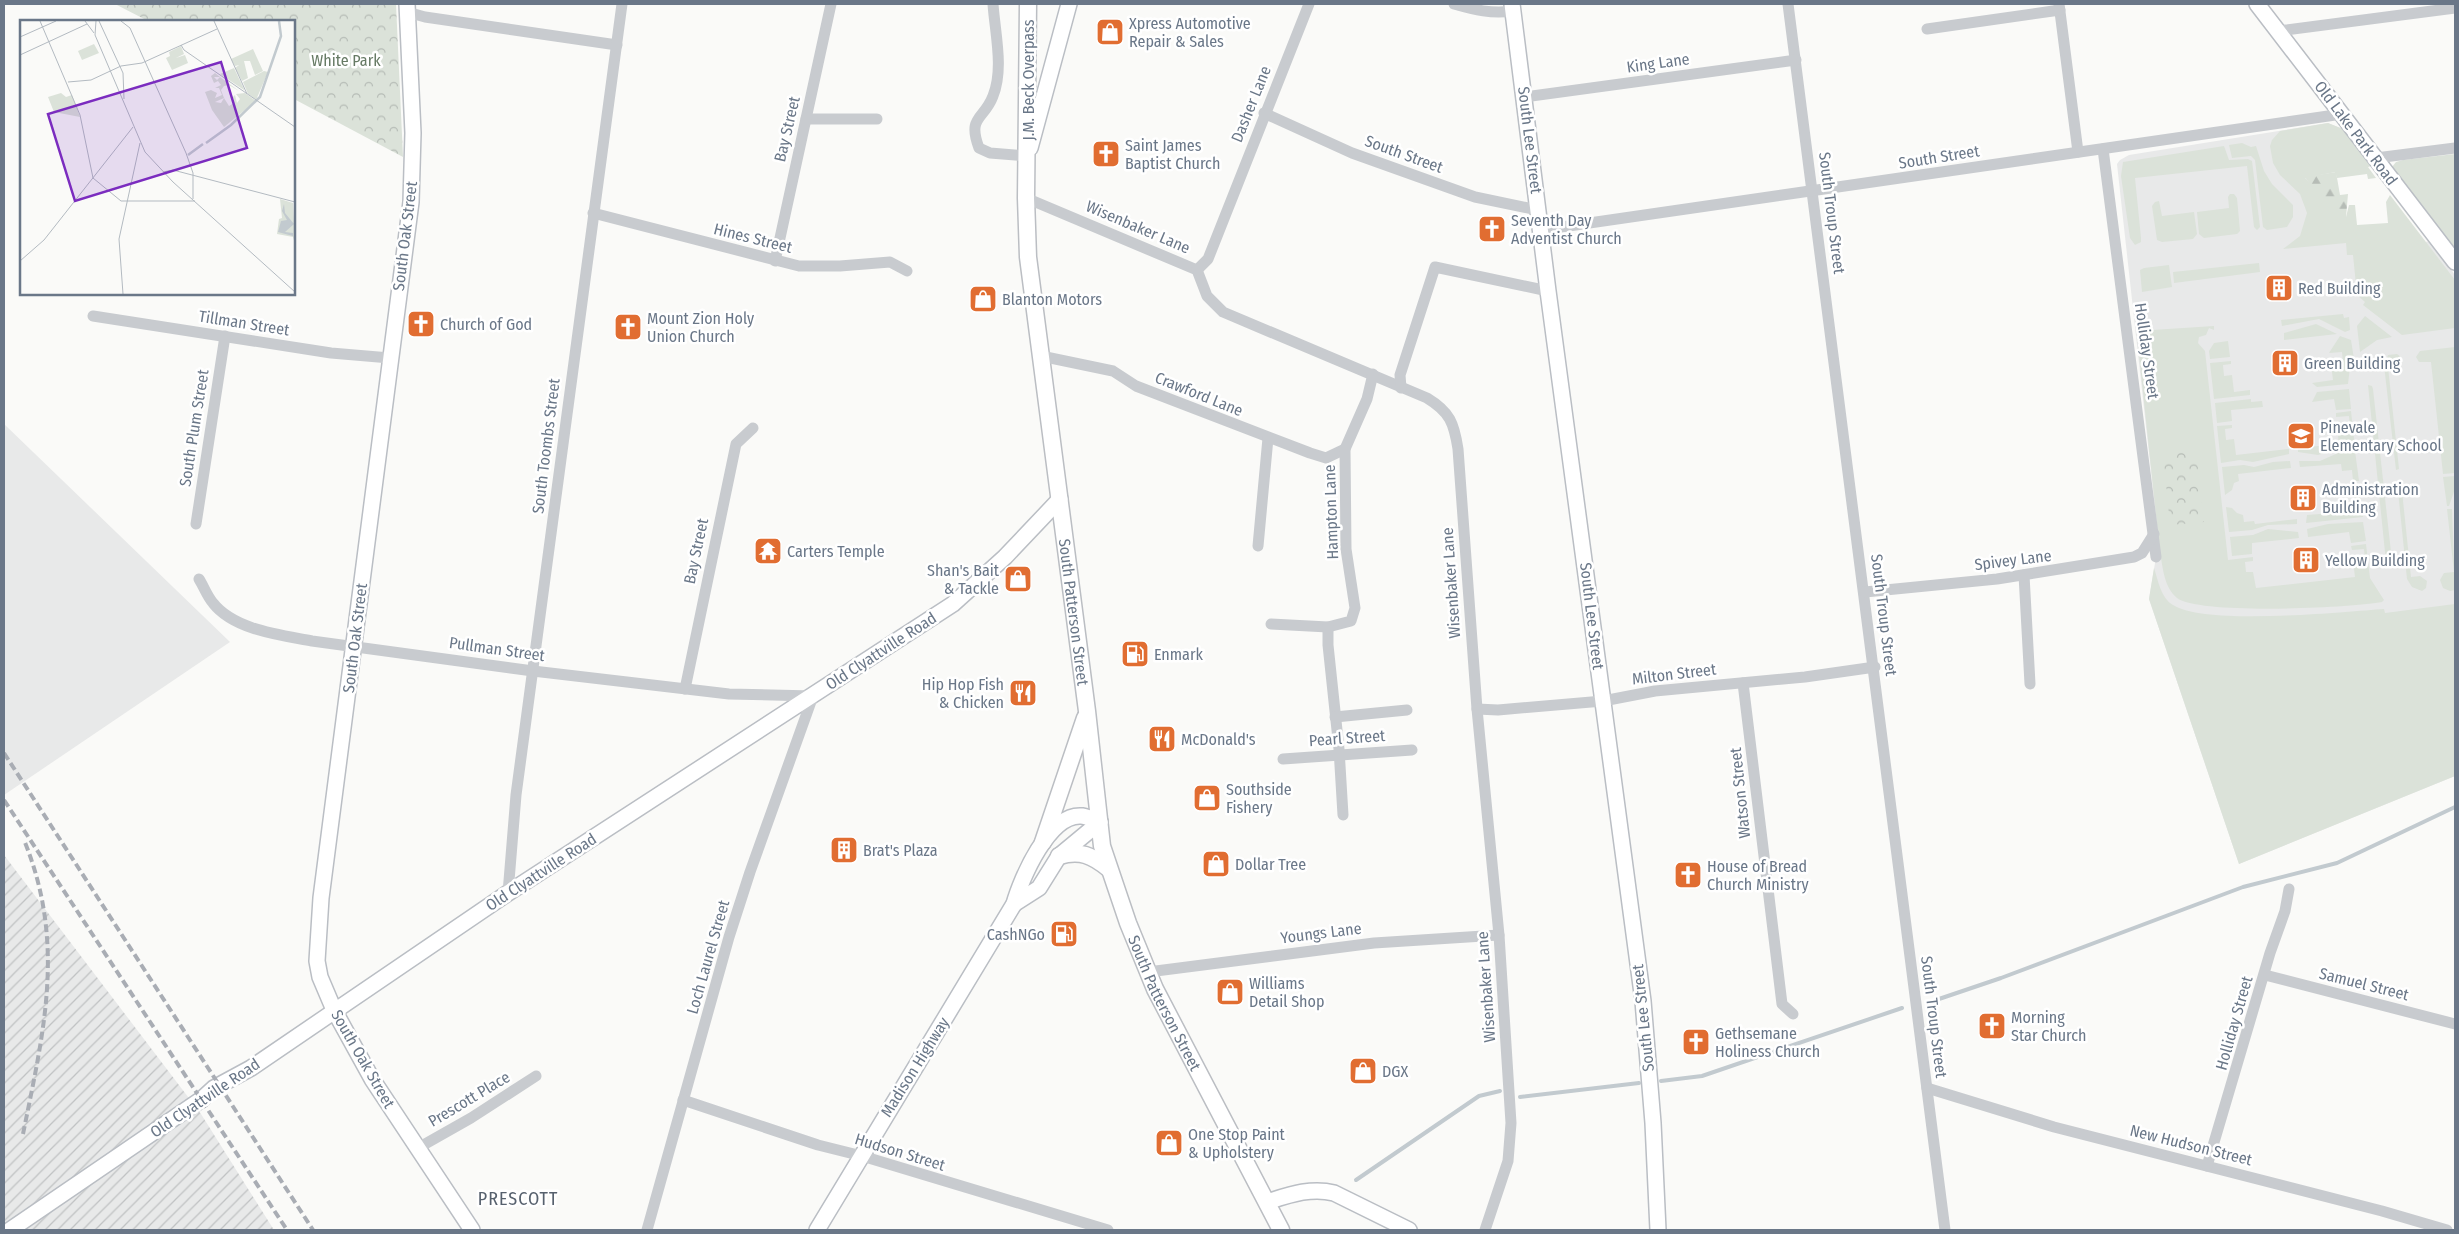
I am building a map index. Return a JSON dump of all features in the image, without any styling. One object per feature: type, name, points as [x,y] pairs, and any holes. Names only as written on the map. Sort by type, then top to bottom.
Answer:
[{"type":"main road","name":"J.M. Beck Overpass","points":[[1027,156],[1028,4]]},
{"type":"main road","name":"South Patterson Street","points":[[1027,156],[1028,257],[1088,711],[1102,846],[1148,972],[1170,1022],[1281,1230]]},
{"type":"main road","points":[[1043,842],[1058,806],[1088,711]]},
{"type":"main road","points":[[1059,856],[1074,852],[1099,860],[1109,869]]},
{"type":"street","name":"South Toombs Street","points":[[508,893],[516,795],[592,213],[622,4]]},
{"type":"street","name":"Bay Street","points":[[775,261],[831,4]]},
{"type":"street","points":[[993,4],[998,76],[993,98],[977,119],[974,134],[979,148],[990,153],[1027,156],[1069,4]]},
{"type":"street","name":"Dasher Lane","points":[[1197,270],[1208,259],[1264,113],[1309,4]]},
{"type":"street","points":[[1454,4],[1494,14],[1512,7]]},
{"type":"street","name":"South Troup Street","points":[[1788,4],[1875,667],[1945,1230]]},
{"type":"street","name":"Old Lake Park Road","points":[[2257,4],[2455,262]]},
{"type":"street","name":"South Lee Street","points":[[1512,7],[1648,1048],[1658,1230]]},
{"type":"street","points":[[1927,29],[2059,7],[2078,152]]},
{"type":"street","points":[[407,8],[425,17],[617,44]]},
{"type":"street","name":"South Oak Street","points":[[407,8],[413,133],[413,179],[322,898],[317,961],[320,977],[334,1010],[372,1078],[472,1230]]},
{"type":"street","points":[[2278,31],[2455,8]]},
{"type":"street","name":"King Lane","points":[[1524,97],[1796,60]]},
{"type":"street","name":"South Street","points":[[1264,113],[1352,153],[1474,196],[1538,210]]},
{"type":"street","name":"South Street","points":[[1541,230],[2342,114]]},
{"type":"street","points":[[806,119],[877,119]]},
{"type":"street","points":[[2376,158],[2455,148]]},
{"type":"street","name":"Holliday Street","points":[[2104,149],[2156,557]]},
{"type":"street","name":"Wisenbaker Lane","points":[[1026,198],[1197,270],[1207,296],[1223,312],[1372,374],[1437,404],[1452,422],[1455,430],[1477,709],[1499,935],[1511,1123],[1508,1161],[1485,1230]]},
{"type":"street","name":"Hines Street","points":[[592,213],[775,261],[816,268],[890,262],[907,271]]},
{"type":"street","points":[[1402,388],[1400,375],[1435,268],[1548,291]]},
{"type":"street","name":"Tillman Street","points":[[94,316],[331,353],[390,358]]},
{"type":"street","name":"South Plum Street","points":[[196,524],[225,336]]},
{"type":"street","name":"Crawford Lane","points":[[1041,356],[1114,371],[1136,386],[1268,438],[1326,458],[1345,449]]},
{"type":"street","name":"Hampton Lane","points":[[1328,628],[1351,621],[1355,608],[1346,549],[1345,449],[1367,399],[1372,374]]},
{"type":"street","name":"Bay Street","points":[[684,689],[736,444],[753,428]]},
{"type":"street","points":[[1258,546],[1268,438]]},
{"type":"street","name":"Old Clyattville Road","points":[[10,1230],[202,1099],[214,1088],[251,1068],[508,893],[953,604],[1006,557],[1060,499]]},
{"type":"street","name":"Spivey Lane","points":[[1865,592],[2024,576],[2134,557],[2142,553],[2154,534]]},
{"type":"street","points":[[2024,576],[2030,684]]},
{"type":"street","name":"Pullman Street","points":[[200,579],[213,603],[224,614],[239,622],[282,635],[354,648],[684,689],[729,694],[813,696]]},
{"type":"street","points":[[1271,624],[1328,628],[1343,815]]},
{"type":"street","name":"Milton Street","points":[[1477,709],[1498,710],[1603,701],[1655,691],[1743,683],[1875,667]]},
{"type":"street","name":"Watson Street","points":[[1743,683],[1782,1004],[1793,1014]]},
{"type":"street","name":"Loch Laurel Street","points":[[647,1230],[750,872],[813,696]]},
{"type":"street","points":[[1335,716],[1408,710]]},
{"type":"street","name":"Pearl Street","points":[[1283,759],[1322,756],[1338,757],[1412,750]]},
{"type":"street","name":"Madison Highway","points":[[816,1230],[1014,904],[1021,880],[1043,842],[1055,828],[1066,820],[1081,816],[1100,822]]},
{"type":"street","name":"Madison Highway","points":[[1014,904],[1040,888],[1059,856],[1100,822]]},
{"type":"street","name":"Holliday Street","points":[[2207,1166],[2285,911],[2289,889]]},
{"type":"street","name":"Youngs Lane","points":[[1148,972],[1374,943],[1499,935]]},
{"type":"street","name":"Samuel Street","points":[[2265,975],[2455,1024]]},
{"type":"street","name":"Prescott Place","points":[[418,1148],[471,1118],[536,1076]]},
{"type":"street","name":"New Hudson Street","points":[[1927,1088],[2054,1127],[2447,1230]]},
{"type":"street","name":"Hudson Street","points":[[683,1100],[808,1142],[862,1156],[1108,1230]]},
{"type":"street","points":[[1267,1202],[1294,1193],[1322,1190],[1334,1193],[1409,1230]]},
{"type":"shaded area","name":"Pinevale Elementary School","points":[[2328,123],[2343,129],[2371,166],[2306,177],[2362,256],[2430,241],[2455,275],[2455,776],[2239,864],[2149,599],[2156,557],[2160,553],[2117,164],[2129,155]]},
{"type":"shaded area","points":[[4,424],[230,642],[4,795]]},
{"type":"shaded area","points":[[4,855],[201,1114],[274,1230],[4,1230]]},
{"type":"green space","name":"White Park","points":[[115,4],[396,4],[403,157],[295,100],[295,20],[146,20]]},
{"type":"green space","points":[[2328,123],[2343,129],[2371,166],[2368,167],[2376,178],[2368,179],[2367,174],[2337,178],[2335,172],[2305,178],[2346,217],[2349,205],[2355,205],[2357,225],[2388,223],[2386,202],[2390,195],[2455,280],[2455,328],[2402,335],[2363,305],[2365,302],[2357,295],[2353,255],[2347,255],[2346,243],[2283,249],[2300,236],[2307,213],[2300,194],[2280,175],[2273,163],[2270,146],[2272,140],[2280,131]]},
{"type":"green space","points":[[2242,143],[2251,147],[2256,146],[2264,171],[2272,184],[2293,205],[2293,217],[2287,227],[2267,230],[2263,227],[2255,160],[2251,156],[2232,158],[2229,145]]},
{"type":"green space","points":[[2224,146],[2229,160],[2248,159],[2252,161],[2260,227],[2257,230],[2254,227],[2247,166],[2135,178],[2141,242],[2135,245],[2130,238],[2121,176],[2123,162]]},
{"type":"green space","points":[[2455,154],[2455,252],[2394,173],[2392,167],[2396,162],[2403,160]]},
{"type":"green space","points":[[2336,172],[2340,195],[2348,194],[2346,217],[2338,223],[2305,177]]},
{"type":"green space","points":[[2230,194],[2234,194],[2237,198],[2240,231],[2237,234],[2204,238],[2199,234],[2197,212],[2229,208],[2228,197]]},
{"type":"green space","points":[[2159,201],[2162,216],[2194,212],[2197,234],[2193,239],[2162,242],[2157,240],[2152,206],[2155,202]]},
{"type":"green space","points":[[2259,263],[2260,272],[2174,283],[2173,272]]},
{"type":"green space","points":[[2169,265],[2172,287],[2142,292],[2140,270]]},
{"type":"green space","points":[[2343,314],[2344,318],[2349,317],[2350,330],[2345,332],[2319,319],[2282,326],[2281,320]]},
{"type":"green space","points":[[2365,316],[2392,337],[2377,340],[2360,352],[2357,326]]},
{"type":"green space","points":[[2142,317],[2150,321],[2152,330],[2214,326],[2214,330],[2209,328],[2206,335],[2199,337],[2198,343],[2205,351],[2228,560],[2253,557],[2253,561],[2245,562],[2246,572],[2253,572],[2256,588],[2355,577],[2353,561],[2365,559],[2364,549],[2352,550],[2351,546],[2366,544],[2370,578],[2384,600],[2382,602],[2276,609],[2214,607],[2191,603],[2177,598],[2173,594],[2165,577],[2160,553],[2136,326]]},
{"type":"green space","points":[[2316,324],[2337,334],[2284,340],[2284,333]]},
{"type":"green space","points":[[2340,336],[2351,340],[2354,359],[2350,367],[2348,384],[2317,387],[2312,383],[2333,380],[2331,364],[2343,362],[2342,352],[2329,353]]},
{"type":"green space","points":[[2228,341],[2230,357],[2210,359],[2209,351],[2214,343]]},
{"type":"green space","points":[[2455,347],[2455,473],[2443,474],[2431,362],[2419,362],[2416,357],[2420,351]]},
{"type":"green space","points":[[2397,354],[2402,358],[2401,364],[2388,367],[2399,469],[2396,470],[2384,365],[2388,355]]},
{"type":"green space","points":[[2231,361],[2231,364],[2223,365],[2224,376],[2232,375],[2234,392],[2250,390],[2250,395],[2214,399],[2210,363]]},
{"type":"green space","points":[[2368,385],[2372,386],[2373,389],[2392,561],[2389,565],[2386,562]]},
{"type":"green space","points":[[2349,389],[2351,409],[2336,410],[2334,399],[2312,402],[2317,392]]},
{"type":"green space","points":[[2251,399],[2251,402],[2262,401],[2263,407],[2231,410],[2232,421],[2217,423],[2215,403]]},
{"type":"green space","points":[[2351,411],[2355,447],[2337,449],[2318,455],[2298,452],[2298,448],[2339,444],[2337,428],[2350,426],[2349,416],[2336,417],[2336,413]]},
{"type":"green space","points":[[2232,425],[2232,428],[2225,429],[2226,440],[2234,439],[2236,455],[2289,449],[2289,454],[2253,462],[2240,460],[2221,463],[2217,426]]},
{"type":"green space","points":[[2196,451],[2204,522],[2170,525],[2163,454]]},
{"type":"green space","points":[[2355,451],[2359,481],[2353,481],[2352,470],[2342,471],[2341,464],[2300,467],[2299,461],[2320,461],[2338,453]]},
{"type":"green space","points":[[2290,461],[2291,468],[2238,474],[2239,481],[2234,483],[2232,490],[2225,495],[2222,467],[2244,465],[2254,467],[2273,462]]},
{"type":"green space","points":[[2455,476],[2455,489],[2449,506],[2447,506],[2443,477]]},
{"type":"green space","points":[[2354,491],[2359,491],[2363,517],[2306,523],[2307,515],[2345,512],[2345,506],[2355,505]]},
{"type":"green space","points":[[2398,491],[2402,491],[2411,577],[2420,576],[2427,581],[2426,588],[2422,591],[2412,587],[2407,579]]},
{"type":"green space","points":[[2226,507],[2232,508],[2237,513],[2243,515],[2244,522],[2254,521],[2255,524],[2297,519],[2297,524],[2268,525],[2252,530],[2229,532]]},
{"type":"green space","points":[[2447,509],[2452,509],[2455,590],[2450,591],[2443,588],[2440,580],[2444,573],[2454,572]]},
{"type":"green space","points":[[2363,522],[2366,541],[2351,543],[2349,532],[2308,537],[2307,529],[2328,524]]},
{"type":"green space","points":[[2268,529],[2298,532],[2299,538],[2252,543],[2252,554],[2232,556],[2230,537],[2253,535]]},
{"type":"green space","points":[[2154,568],[2160,588],[2169,602],[2190,611],[2214,615],[2307,615],[2384,609],[2385,613],[2455,604],[2455,776],[2239,864],[2149,599]]},
{"type":"waterway","points":[[1936,1000],[2001,978],[2243,887],[2337,863],[2455,807]]},
{"type":"waterway","points":[[1661,1081],[1702,1076],[1902,1008]]},
{"type":"waterway","points":[[1520,1097],[1639,1083]]},
{"type":"waterway","points":[[1356,1180],[1479,1096],[1500,1091]]},
{"type":"railway","points":[[4,753],[313,1230]]},
{"type":"railway","points":[[4,800],[287,1230]]},
{"type":"railway","points":[[23,1134],[44,1022],[48,951],[45,915],[37,878],[24,840]]},
{"type":"place","name":"Xpress Automotive Repair & Sales","points":[[1110,32]]},
{"type":"place","name":"Saint James Baptist Church","points":[[1106,154]]},
{"type":"place","name":"Seventh Day Adventist Church","points":[[1492,229]]},
{"type":"place","name":"Red Building","points":[[2279,288]]},
{"type":"place","name":"Blanton Motors","points":[[983,299]]},
{"type":"place","name":"Church of God","points":[[421,324]]},
{"type":"place","name":"Mount Zion Holy Union Church","points":[[628,327]]},
{"type":"place","name":"Green Building","points":[[2285,363]]},
{"type":"place","name":"Pinevale Elementary School","points":[[2301,436]]},
{"type":"place","name":"Administration Building","points":[[2303,498]]},
{"type":"place","name":"Carters Temple","points":[[768,551]]},
{"type":"place","name":"Yellow Building","points":[[2306,560]]},
{"type":"place","name":"Shan's Bait & Tackle","points":[[1018,579]]},
{"type":"place","name":"Enmark","points":[[1135,654]]},
{"type":"place","name":"Hip Hop Fish & Chicken","points":[[1023,693]]},
{"type":"place","name":"McDonald's","points":[[1162,739]]},
{"type":"place","name":"Southside Fishery","points":[[1207,798]]},
{"type":"place","name":"Brat's Plaza","points":[[844,850]]},
{"type":"place","name":"Dollar Tree","points":[[1216,864]]},
{"type":"place","name":"House of Bread Church Ministry","points":[[1688,875]]},
{"type":"place","name":"CashNGo","points":[[1064,934]]},
{"type":"place","name":"Williams Detail Shop","points":[[1230,992]]},
{"type":"place","name":"Morning Star Church","points":[[1992,1026]]},
{"type":"place","name":"Gethsemane Holiness Church","points":[[1696,1042]]},
{"type":"place","name":"DGX","points":[[1363,1071]]},
{"type":"place","name":"One Stop Paint & Upholstery","points":[[1169,1143]]},
{"type":"district","name":"PRESCOTT","points":[[518,1199]]}]
